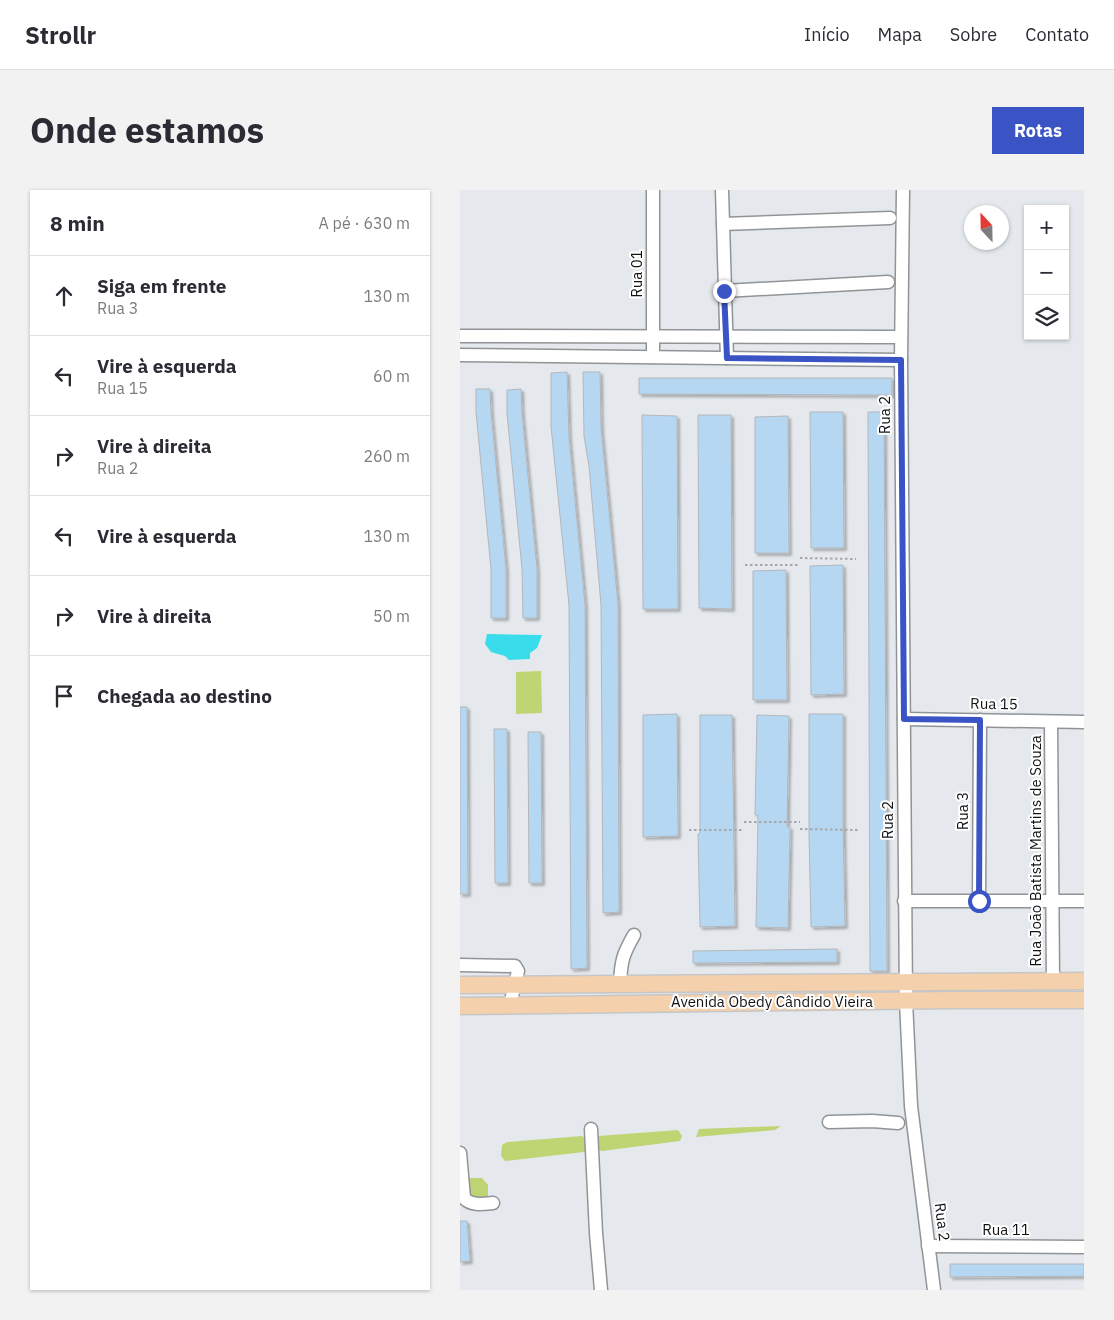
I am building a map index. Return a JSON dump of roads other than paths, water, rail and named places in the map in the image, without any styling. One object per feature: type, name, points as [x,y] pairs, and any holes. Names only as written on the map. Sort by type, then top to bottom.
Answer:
[{"type":"main road","name":"Avenida Obedy Cândido Vieira","points":[[460,985],[1084,981]]},
{"type":"main road","points":[[641,983],[641,1003]]},
{"type":"main road","name":"Avenida Obedy Cândido Vieira","points":[[460,1006],[1084,1000]]},
{"type":"street","name":"Rua 01","points":[[653,190],[653,357]]},
{"type":"street","points":[[722,190],[727,358]]},
{"type":"street","name":"Rua 2","points":[[903,190],[901,349],[905,981],[911,1106],[934,1290]]},
{"type":"street","points":[[723,224],[890,218]]},
{"type":"street","points":[[724,291],[888,282]]},
{"type":"street","points":[[460,336],[725,336],[901,349]]},
{"type":"street","points":[[460,355],[727,358],[901,349]]},
{"type":"street","name":"Rua 15","points":[[904,719],[1084,722]]},
{"type":"street","name":"Rua 3","points":[[979,901],[980,720]]},
{"type":"street","name":"Rua João Batista Martins de Souza","points":[[1051,722],[1053,981]]},
{"type":"street","points":[[904,901],[1084,901]]},
{"type":"street","points":[[620,983],[621,963],[634,935]]},
{"type":"street","points":[[460,966],[515,966],[518,971],[510,1005]]},
{"type":"street","points":[[829,1122],[872,1121],[898,1123]]},
{"type":"street","points":[[591,1129],[601,1290]]},
{"type":"street","points":[[460,1153],[464,1198],[467,1201],[478,1204],[493,1203]]},
{"type":"street","name":"Rua 11","points":[[928,1246],[1084,1247]]},
{"type":"water","points":[[487,634],[542,635],[537,648],[530,653],[530,659],[509,660],[505,656],[491,652],[485,644]]}]
